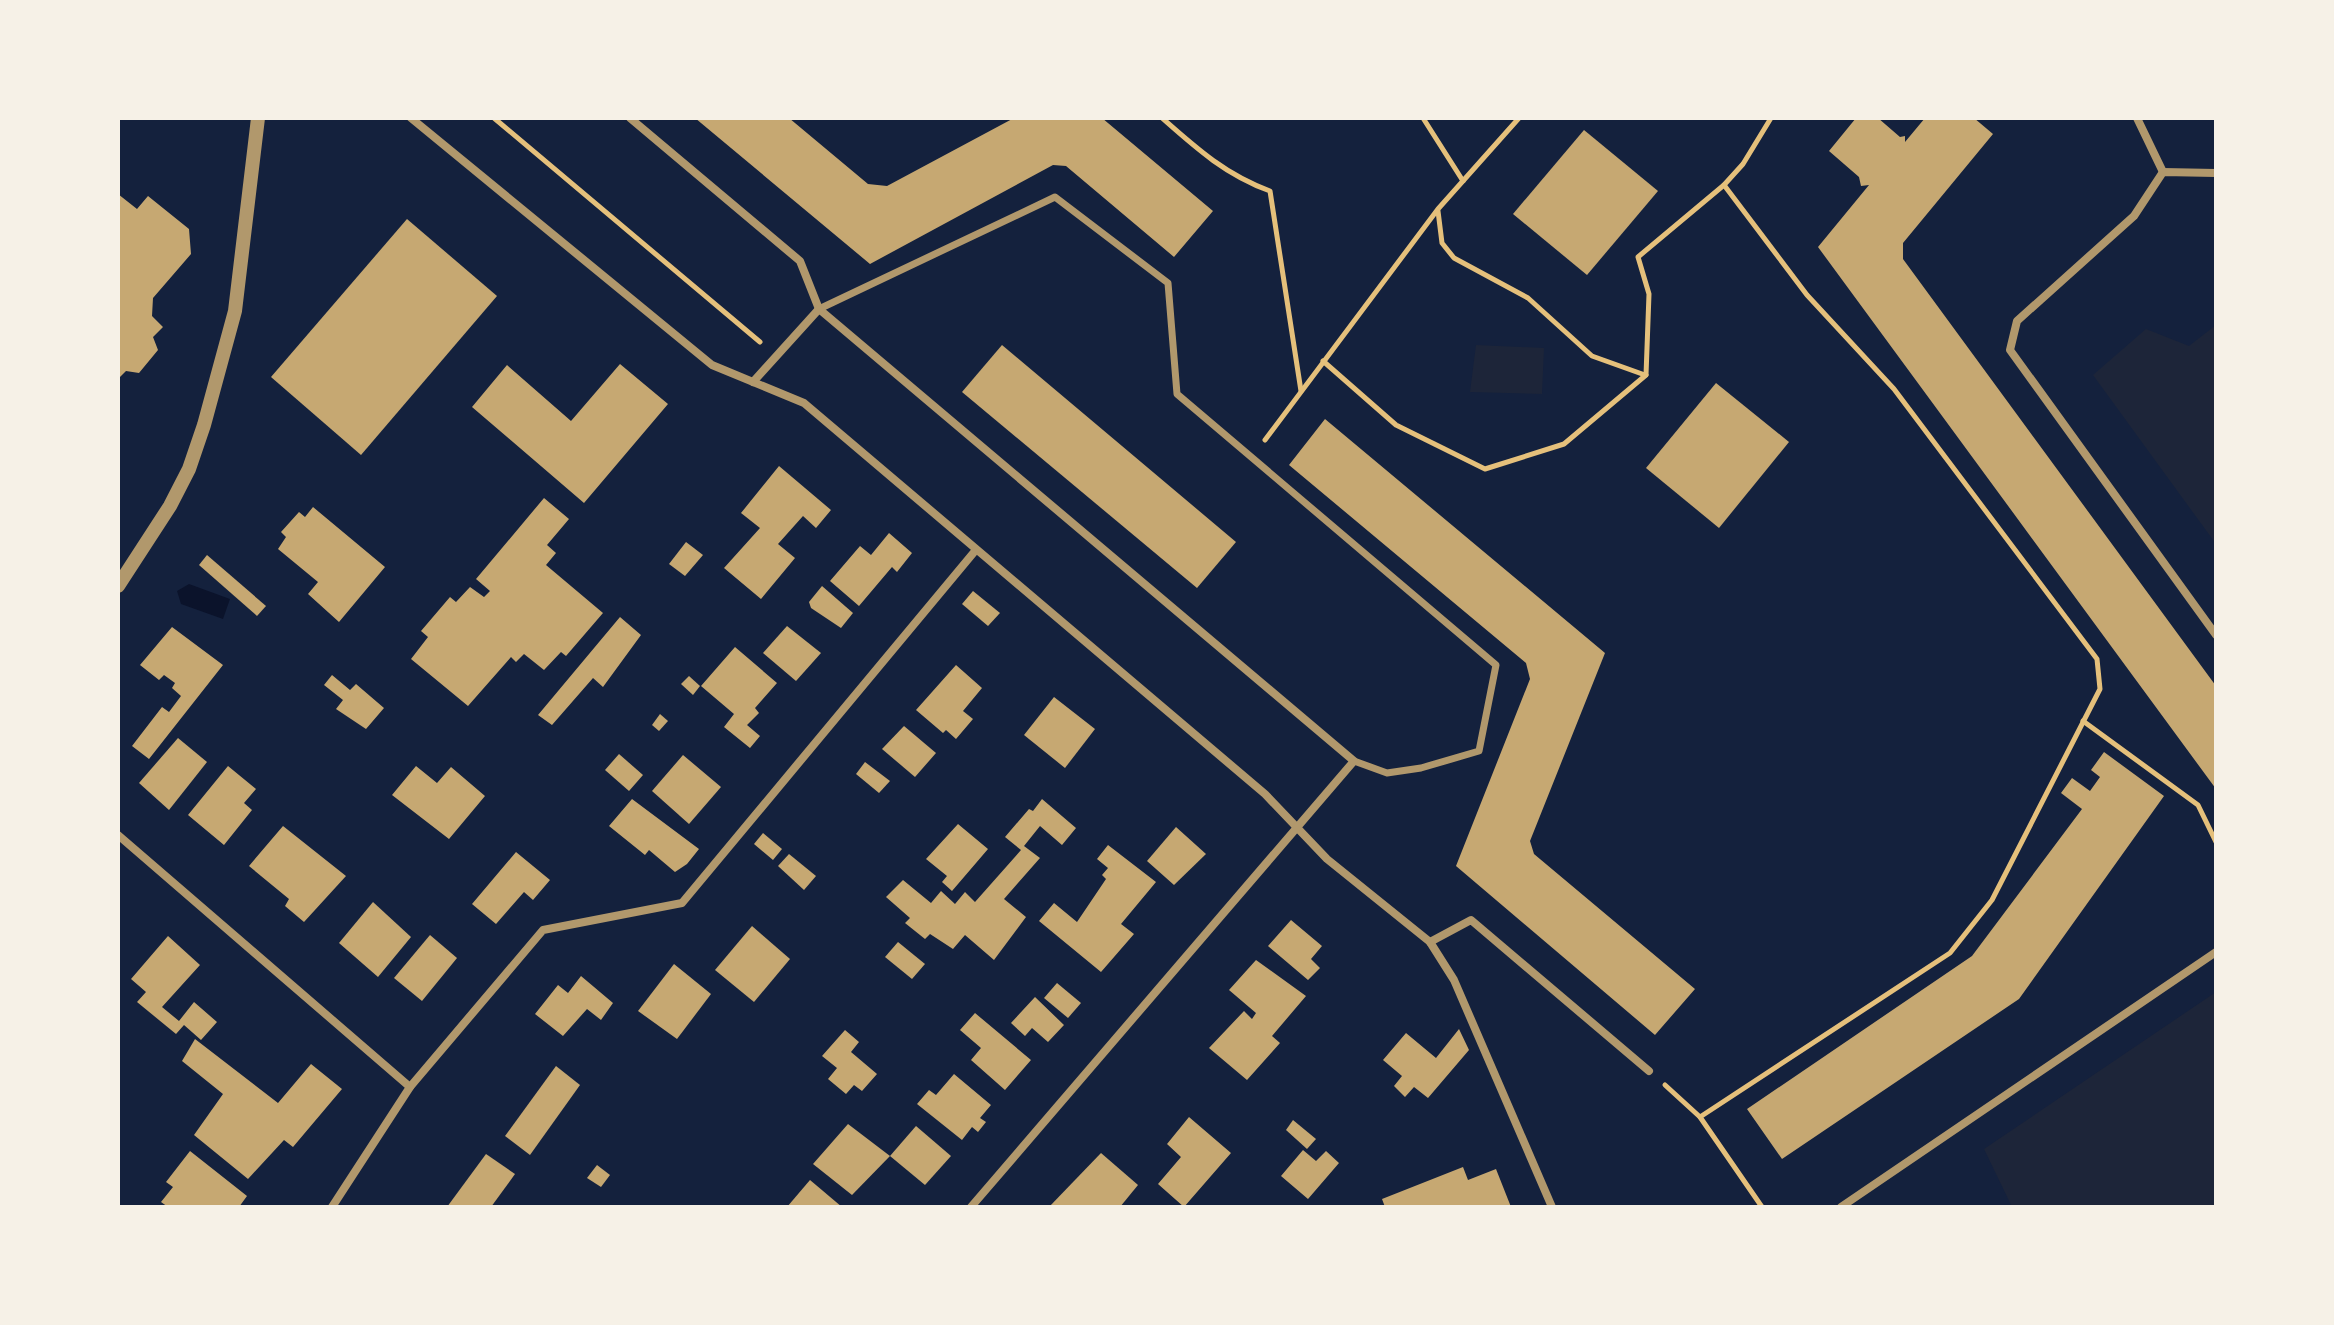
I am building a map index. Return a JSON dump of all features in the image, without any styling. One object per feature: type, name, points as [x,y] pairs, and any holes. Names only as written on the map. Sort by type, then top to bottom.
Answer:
[{"type":"street","points":[[118,586],[170,506],[189,469],[204,425],[235,311],[258,118]]},
{"type":"street","points":[[411,118],[712,365],[804,403],[1265,794],[1327,859],[1430,942],[1454,980],[1552,1207]]},
{"type":"street","points":[[630,118],[800,261],[819,309],[1354,761],[1387,773],[1421,768],[1479,751],[1496,665],[1177,394],[1168,283],[1055,197],[819,309],[753,382]]},
{"type":"street","points":[[2137,118],[2163,172]]},
{"type":"street","points":[[2163,172],[2216,173]]},
{"type":"street","points":[[2163,172],[2134,216],[2017,321],[2010,350],[2216,635]]},
{"type":"street","points":[[332,1207],[410,1087],[543,930],[682,903],[975,551]]},
{"type":"street","points":[[971,1207],[1299,829],[1354,761]]},
{"type":"street","points":[[118,835],[410,1087]]},
{"type":"street","points":[[1430,942],[1471,920],[1649,1071]]},
{"type":"street","points":[[1841,1207],[2216,952]]},
{"type":"path","points":[[1162,118],[1208,160],[1238,179],[1270,191],[1301,391]]},
{"type":"path","points":[[1423,118],[1463,181]]},
{"type":"path","points":[[1252,457],[1438,209],[1519,118]]},
{"type":"path","points":[[1323,361],[1396,425],[1485,469],[1564,444],[1646,375],[1649,294],[1638,257],[1724,185],[1743,164],[1771,118]]},
{"type":"path","points":[[1700,1117],[1950,953],[1992,900],[2100,689],[2097,659],[1894,389],[1807,295],[1724,185]]},
{"type":"path","points":[[1438,209],[1442,243],[1454,258],[1528,298],[1592,356],[1646,375]]},
{"type":"path","points":[[2083,721],[2198,805],[2216,842]]},
{"type":"path","points":[[1649,1071],[1700,1117],[1762,1207]]},
{"type":"shaded area","points":[[2216,325],[2216,544],[2093,375],[2146,329],[2189,346]]},
{"type":"shaded area","points":[[1476,345],[1544,348],[1542,394],[1470,392]]},
{"type":"shaded area","points":[[189,584],[230,599],[223,619],[181,604],[177,591]]},
{"type":"shaded area","points":[[2216,992],[2216,1207],[2012,1207],[1984,1149]]},
{"type":"building","points":[[695,118],[789,118],[868,184],[887,186],[1014,118],[1102,118],[1213,211],[1174,257],[1066,166],[1053,165],[870,264]]},
{"type":"building","points":[[1856,118],[1878,118],[1900,137],[1905,136],[1905,142],[1925,118],[1974,118],[1993,134],[1903,243],[1903,259],[2216,686],[2216,789],[1818,247],[1869,185],[1861,186],[1859,177],[1829,151]]},
{"type":"building","points":[[1584,130],[1658,191],[1587,275],[1513,214]]},
{"type":"building","points":[[118,194],[137,209],[148,196],[189,229],[191,254],[153,298],[152,316],[163,327],[153,337],[158,350],[139,373],[126,371],[118,379]]},
{"type":"building","points":[[407,219],[497,296],[361,455],[271,377]]},
{"type":"building","points":[[1002,345],[1236,542],[1197,588],[962,392]]},
{"type":"building","points":[[620,364],[668,404],[584,503],[472,407],[507,365],[571,421]]},
{"type":"building","points":[[1716,383],[1789,442],[1719,528],[1646,468]]},
{"type":"building","points":[[1325,419],[1605,653],[1530,841],[1534,854],[1695,989],[1655,1035],[1456,866],[1530,679],[1526,663],[1289,465]]},
{"type":"building","points":[[779,466],[831,510],[816,528],[803,516],[778,544],[795,558],[761,599],[724,568],[760,528],[741,513]]},
{"type":"building","points":[[544,498],[569,519],[547,545],[556,553],[546,565],[603,613],[566,656],[561,652],[544,670],[524,654],[516,662],[511,657],[468,706],[411,659],[428,637],[421,631],[450,597],[456,602],[470,587],[484,597],[490,591],[476,579]]},
{"type":"building","points":[[313,507],[385,567],[339,622],[308,594],[318,582],[278,549],[286,537],[281,532],[299,512],[305,517]]},
{"type":"building","points":[[889,533],[912,553],[897,572],[892,567],[859,606],[830,581],[860,546],[871,555]]},
{"type":"building","points":[[686,542],[703,555],[685,576],[669,564]]},
{"type":"building","points":[[207,555],[266,606],[257,616],[199,565]]},
{"type":"building","points":[[822,586],[853,613],[841,628],[811,608],[809,602]]},
{"type":"building","points":[[973,591],[1000,613],[988,626],[962,604]]},
{"type":"building","points":[[620,617],[641,635],[603,687],[593,678],[552,725],[538,715]]},
{"type":"building","points":[[787,626],[821,653],[796,681],[763,653]]},
{"type":"building","points":[[172,627],[223,665],[149,759],[132,746],[162,707],[169,712],[181,696],[172,688],[175,683],[164,675],[159,680],[140,665]]},
{"type":"building","points":[[735,647],[777,683],[755,708],[759,713],[747,725],[760,736],[750,748],[724,727],[734,714],[701,686]]},
{"type":"building","points":[[956,665],[982,688],[963,711],[973,719],[956,739],[946,730],[943,733],[916,710]]},
{"type":"building","points":[[332,675],[350,690],[356,684],[384,708],[366,729],[336,709],[343,700],[324,685]]},
{"type":"building","points":[[689,676],[700,686],[693,695],[681,684]]},
{"type":"building","points":[[1054,697],[1095,729],[1065,768],[1024,735]]},
{"type":"building","points":[[660,714],[668,721],[659,731],[652,725]]},
{"type":"building","points":[[904,726],[936,753],[915,777],[882,749]]},
{"type":"building","points":[[178,738],[207,762],[169,810],[139,783]]},
{"type":"building","points":[[2104,752],[2164,796],[2019,999],[1782,1159],[1747,1109],[1972,956],[2082,809],[2061,793],[2072,778],[2090,791],[2100,777],[2091,770]]},
{"type":"building","points":[[619,754],[643,775],[629,791],[605,770]]},
{"type":"building","points":[[683,755],[721,787],[689,824],[652,791]]},
{"type":"building","points":[[865,762],[890,781],[879,793],[856,774]]},
{"type":"building","points":[[228,766],[256,789],[244,803],[252,810],[224,845],[188,815]]},
{"type":"building","points":[[416,766],[437,783],[451,767],[485,796],[449,839],[392,795]]},
{"type":"building","points":[[632,799],[699,849],[687,864],[675,872],[649,850],[645,855],[609,826]]},
{"type":"building","points":[[1042,799],[1076,828],[1062,845],[1040,826],[1024,846],[1040,858],[1004,899],[1026,917],[994,960],[965,935],[953,949],[930,934],[925,939],[905,923],[910,918],[886,897],[903,880],[931,903],[941,891],[955,904],[965,892],[975,902],[1021,850],[1005,837]]},
{"type":"building","points":[[958,824],[988,849],[952,891],[942,882],[947,876],[926,859]]},
{"type":"building","points":[[283,826],[346,876],[304,922],[285,906],[289,899],[249,866]]},
{"type":"building","points":[[1176,827],[1206,854],[1174,885],[1147,861]]},
{"type":"building","points":[[763,833],[782,849],[773,860],[754,844]]},
{"type":"building","points":[[1108,845],[1156,882],[1121,924],[1134,934],[1101,972],[1039,921],[1054,903],[1077,922],[1106,879],[1102,875],[1108,868],[1097,859]]},
{"type":"building","points":[[516,852],[550,880],[533,900],[524,892],[496,924],[472,904]]},
{"type":"building","points":[[789,854],[816,876],[804,890],[778,866]]},
{"type":"building","points":[[373,902],[411,937],[378,977],[339,943]]},
{"type":"building","points":[[1291,920],[1322,946],[1311,959],[1320,968],[1308,980],[1268,946]]},
{"type":"building","points":[[752,926],[790,959],[754,1002],[715,970]]},
{"type":"building","points":[[430,935],[457,958],[422,1001],[394,978]]},
{"type":"building","points":[[168,936],[200,965],[162,1007],[179,1021],[194,1002],[217,1022],[201,1040],[184,1025],[176,1034],[137,1002],[146,992],[131,979]]},
{"type":"building","points":[[898,942],[925,964],[912,979],[885,957]]},
{"type":"building","points":[[1256,960],[1306,996],[1272,1036],[1280,1043],[1247,1080],[1209,1048],[1244,1011],[1252,1019],[1256,1013],[1229,990]]},
{"type":"building","points":[[674,964],[711,994],[677,1039],[638,1011]]},
{"type":"building","points":[[581,976],[613,1003],[601,1020],[587,1009],[563,1036],[535,1014],[558,985],[568,993]]},
{"type":"building","points":[[1057,983],[1081,1003],[1068,1018],[1044,998]]},
{"type":"building","points":[[1035,997],[1064,1025],[1048,1042],[1032,1028],[1025,1036],[1011,1023]]},
{"type":"building","points":[[975,1013],[1031,1060],[1005,1090],[971,1060],[981,1048],[960,1030]]},
{"type":"building","points":[[1459,1029],[1469,1050],[1428,1098],[1414,1087],[1405,1097],[1394,1086],[1402,1076],[1383,1060],[1406,1033],[1436,1058]]},
{"type":"building","points":[[845,1030],[859,1042],[851,1052],[877,1074],[862,1091],[854,1085],[846,1094],[828,1079],[837,1068],[822,1056]]},
{"type":"building","points":[[195,1039],[278,1103],[311,1064],[342,1089],[293,1147],[284,1140],[248,1179],[194,1135],[223,1094],[182,1061]]},
{"type":"building","points":[[556,1066],[580,1085],[530,1155],[505,1136]]},
{"type":"building","points":[[954,1074],[991,1105],[980,1118],[986,1122],[978,1132],[972,1127],[962,1140],[917,1104],[929,1090],[936,1095]]},
{"type":"building","points":[[1189,1117],[1231,1153],[1184,1207],[1158,1184],[1181,1157],[1167,1144]]},
{"type":"building","points":[[1293,1120],[1316,1139],[1307,1149],[1286,1130]]},
{"type":"building","points":[[848,1124],[890,1156],[852,1195],[813,1164]]},
{"type":"building","points":[[916,1126],[951,1156],[925,1185],[890,1156]]},
{"type":"building","points":[[1303,1150],[1316,1161],[1326,1151],[1339,1163],[1308,1199],[1281,1176]]},
{"type":"building","points":[[190,1151],[247,1196],[239,1207],[168,1207],[161,1202],[173,1187],[166,1182]]},
{"type":"building","points":[[1101,1153],[1138,1185],[1120,1207],[1049,1207]]},
{"type":"building","points":[[486,1154],[515,1174],[491,1207],[447,1207]]},
{"type":"building","points":[[597,1165],[610,1175],[601,1187],[587,1178]]},
{"type":"building","points":[[1463,1167],[1468,1180],[1496,1169],[1511,1207],[1385,1207],[1382,1199]]},
{"type":"building","points":[[810,1180],[842,1207],[787,1207]]}]
